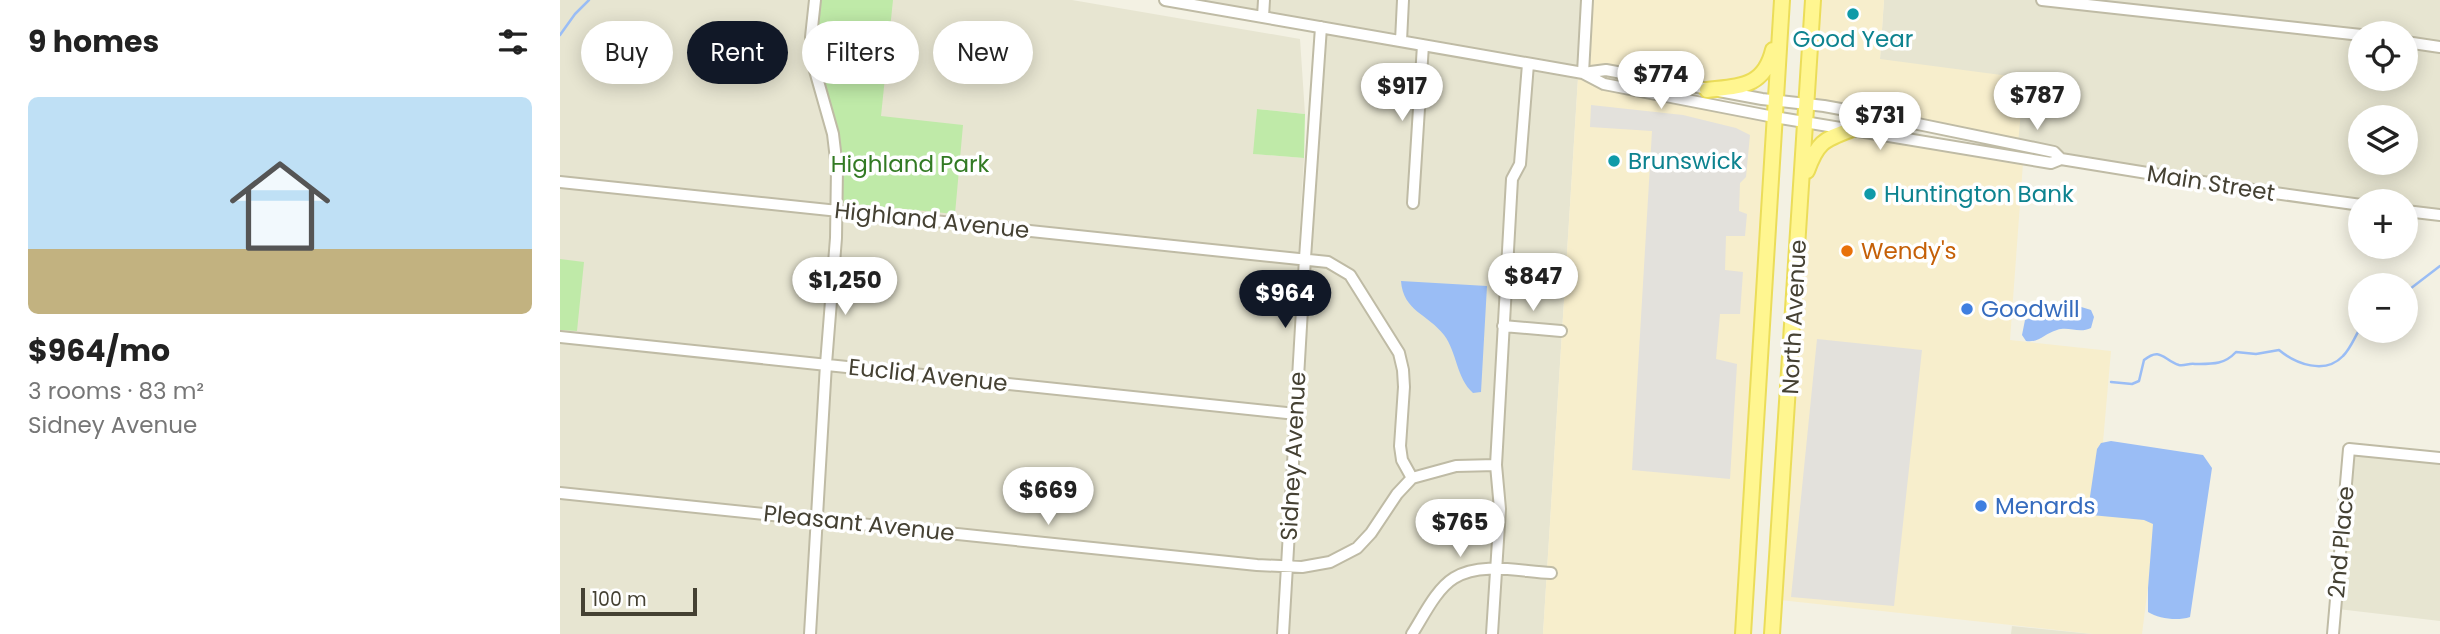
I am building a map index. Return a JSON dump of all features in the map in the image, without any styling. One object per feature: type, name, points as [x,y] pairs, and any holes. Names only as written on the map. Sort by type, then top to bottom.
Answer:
[{"type":"main road","points":[[1707,90],[1742,86],[1760,78],[1769,65],[1782,0]]},
{"type":"main road","name":"North Avenue","points":[[1744,634],[1782,0]]},
{"type":"main road","name":"North Avenue","points":[[1772,634],[1813,0]]},
{"type":"main road","points":[[1801,203],[1805,174],[1817,148],[1828,138],[1850,130]]},
{"type":"street","points":[[810,634],[836,238],[837,168],[835,141],[817,82],[812,49],[815,0]]},
{"type":"street","points":[[1165,0],[1583,74],[1587,0]]},
{"type":"street","points":[[1263,17],[1264,0]]},
{"type":"street","points":[[1401,41],[1404,0]]},
{"type":"street","points":[[2042,0],[2348,34]]},
{"type":"street","name":"Sidney Avenue","points":[[1283,634],[1321,27]]},
{"type":"street","points":[[2418,44],[2440,47]]},
{"type":"street","points":[[1413,203],[1423,45]]},
{"type":"street","points":[[1492,634],[1500,509],[1496,465],[1512,179],[1520,164],[1522,151],[1528,64]]},
{"type":"street","name":"Main Street","points":[[1583,74],[1606,70],[1707,90],[1879,116],[2054,152],[2061,159]]},
{"type":"street","name":"Main Street","points":[[1583,74],[1605,84],[1850,130],[2051,163],[2061,159],[2348,203]]},
{"type":"street","name":"Highland Avenue","points":[[560,182],[1328,262],[1350,275],[1394,343],[1404,374],[1400,446],[1402,460],[1412,478]]},
{"type":"street","points":[[2418,212],[2440,215]]},
{"type":"street","points":[[1503,326],[1560,331]]},
{"type":"street","name":"Euclid Avenue","points":[[560,337],[1296,414]]},
{"type":"street","name":"2nd Place","points":[[2333,634],[2349,449],[2440,458]]},
{"type":"street","points":[[1412,478],[1457,466],[1496,465]]},
{"type":"street","name":"Pleasant Avenue","points":[[560,493],[1257,565],[1314,566],[1330,562],[1357,548],[1412,478]]},
{"type":"street","points":[[1412,634],[1440,592],[1453,578],[1477,570],[1496,569],[1551,573]]},
{"type":"shaded area","points":[[560,0],[1072,0],[1300,39],[1305,114],[1257,109],[1254,154],[1304,158],[1276,634],[560,634]]},
{"type":"shaded area","points":[[1185,0],[1589,0],[1585,71]]},
{"type":"shaded area","points":[[1589,0],[1778,0],[1767,63],[1758,75],[1706,86],[1585,71]]},
{"type":"shaded area","points":[[1817,0],[1884,0],[1880,59],[2024,78],[2018,144],[1811,102]]},
{"type":"shaded area","points":[[1884,0],[2440,0],[2440,211],[2418,208],[2418,189],[2348,189],[2348,198],[2162,171],[2018,144],[1880,59]]},
{"type":"shaded area","points":[[1324,31],[1578,78],[1543,634],[1285,634]]},
{"type":"shaded area","points":[[1578,78],[1768,121],[1740,634],[1543,634]]},
{"type":"shaded area","points":[[1591,105],[1683,115],[1736,128],[1750,135],[1746,177],[1740,183],[1739,211],[1747,214],[1745,236],[1726,236],[1725,270],[1743,272],[1740,314],[1720,314],[1716,359],[1737,364],[1730,479],[1632,470],[1652,131],[1590,127]]},
{"type":"shaded area","points":[[1809,126],[2023,163],[2010,340],[2111,351],[2098,499],[2158,508],[2142,634],[2093,634],[1780,600]]},
{"type":"shaded area","points":[[1817,339],[1922,350],[1894,606],[1791,597]]},
{"type":"shaded area","points":[[2351,449],[2440,460],[2440,621],[2338,609]]},
{"type":"shaded area","points":[[2012,626],[2092,634],[2011,634]]},
{"type":"green space","name":"Highland Park","points":[[819,0],[893,0],[891,21],[816,19]]},
{"type":"green space","name":"Highland Park","points":[[824,84],[884,84],[881,116],[963,125],[955,214],[843,203],[840,136]]},
{"type":"green space","points":[[1257,109],[1305,114],[1304,158],[1253,154]]},
{"type":"green space","points":[[560,259],[584,262],[577,331],[560,330]]},
{"type":"water","points":[[1401,281],[1487,286],[1481,392],[1473,393],[1467,387],[1444,335],[1411,306]]},
{"type":"water","points":[[2062,301],[2091,310],[2094,317],[2091,328],[2061,329],[2035,341],[2026,341],[2022,335],[2025,320],[2047,312]]},
{"type":"water","points":[[2111,441],[2203,455],[2212,468],[2190,617],[2169,619],[2148,612],[2153,524],[2144,520],[2091,515],[2088,510],[2097,449],[2101,443]]},
{"type":"waterway","points":[[560,35],[589,0]]},
{"type":"waterway","points":[[2418,283],[2440,266]]},
{"type":"waterway","points":[[2111,382],[2132,384],[2139,381],[2144,360],[2155,354],[2181,365],[2217,363],[2236,352],[2256,354],[2279,350],[2294,360],[2319,366],[2336,362],[2352,343]]},
{"type":"place","name":"Good Year","points":[[1853,14]]},
{"type":"place","name":"Brunswick","points":[[1614,161]]},
{"type":"place","name":"Huntington Bank","points":[[1870,194]]},
{"type":"place","name":"Wendy's","points":[[1847,251]]},
{"type":"place","name":"Goodwill","points":[[1967,309]]},
{"type":"place","name":"Menards","points":[[1981,506]]}]
